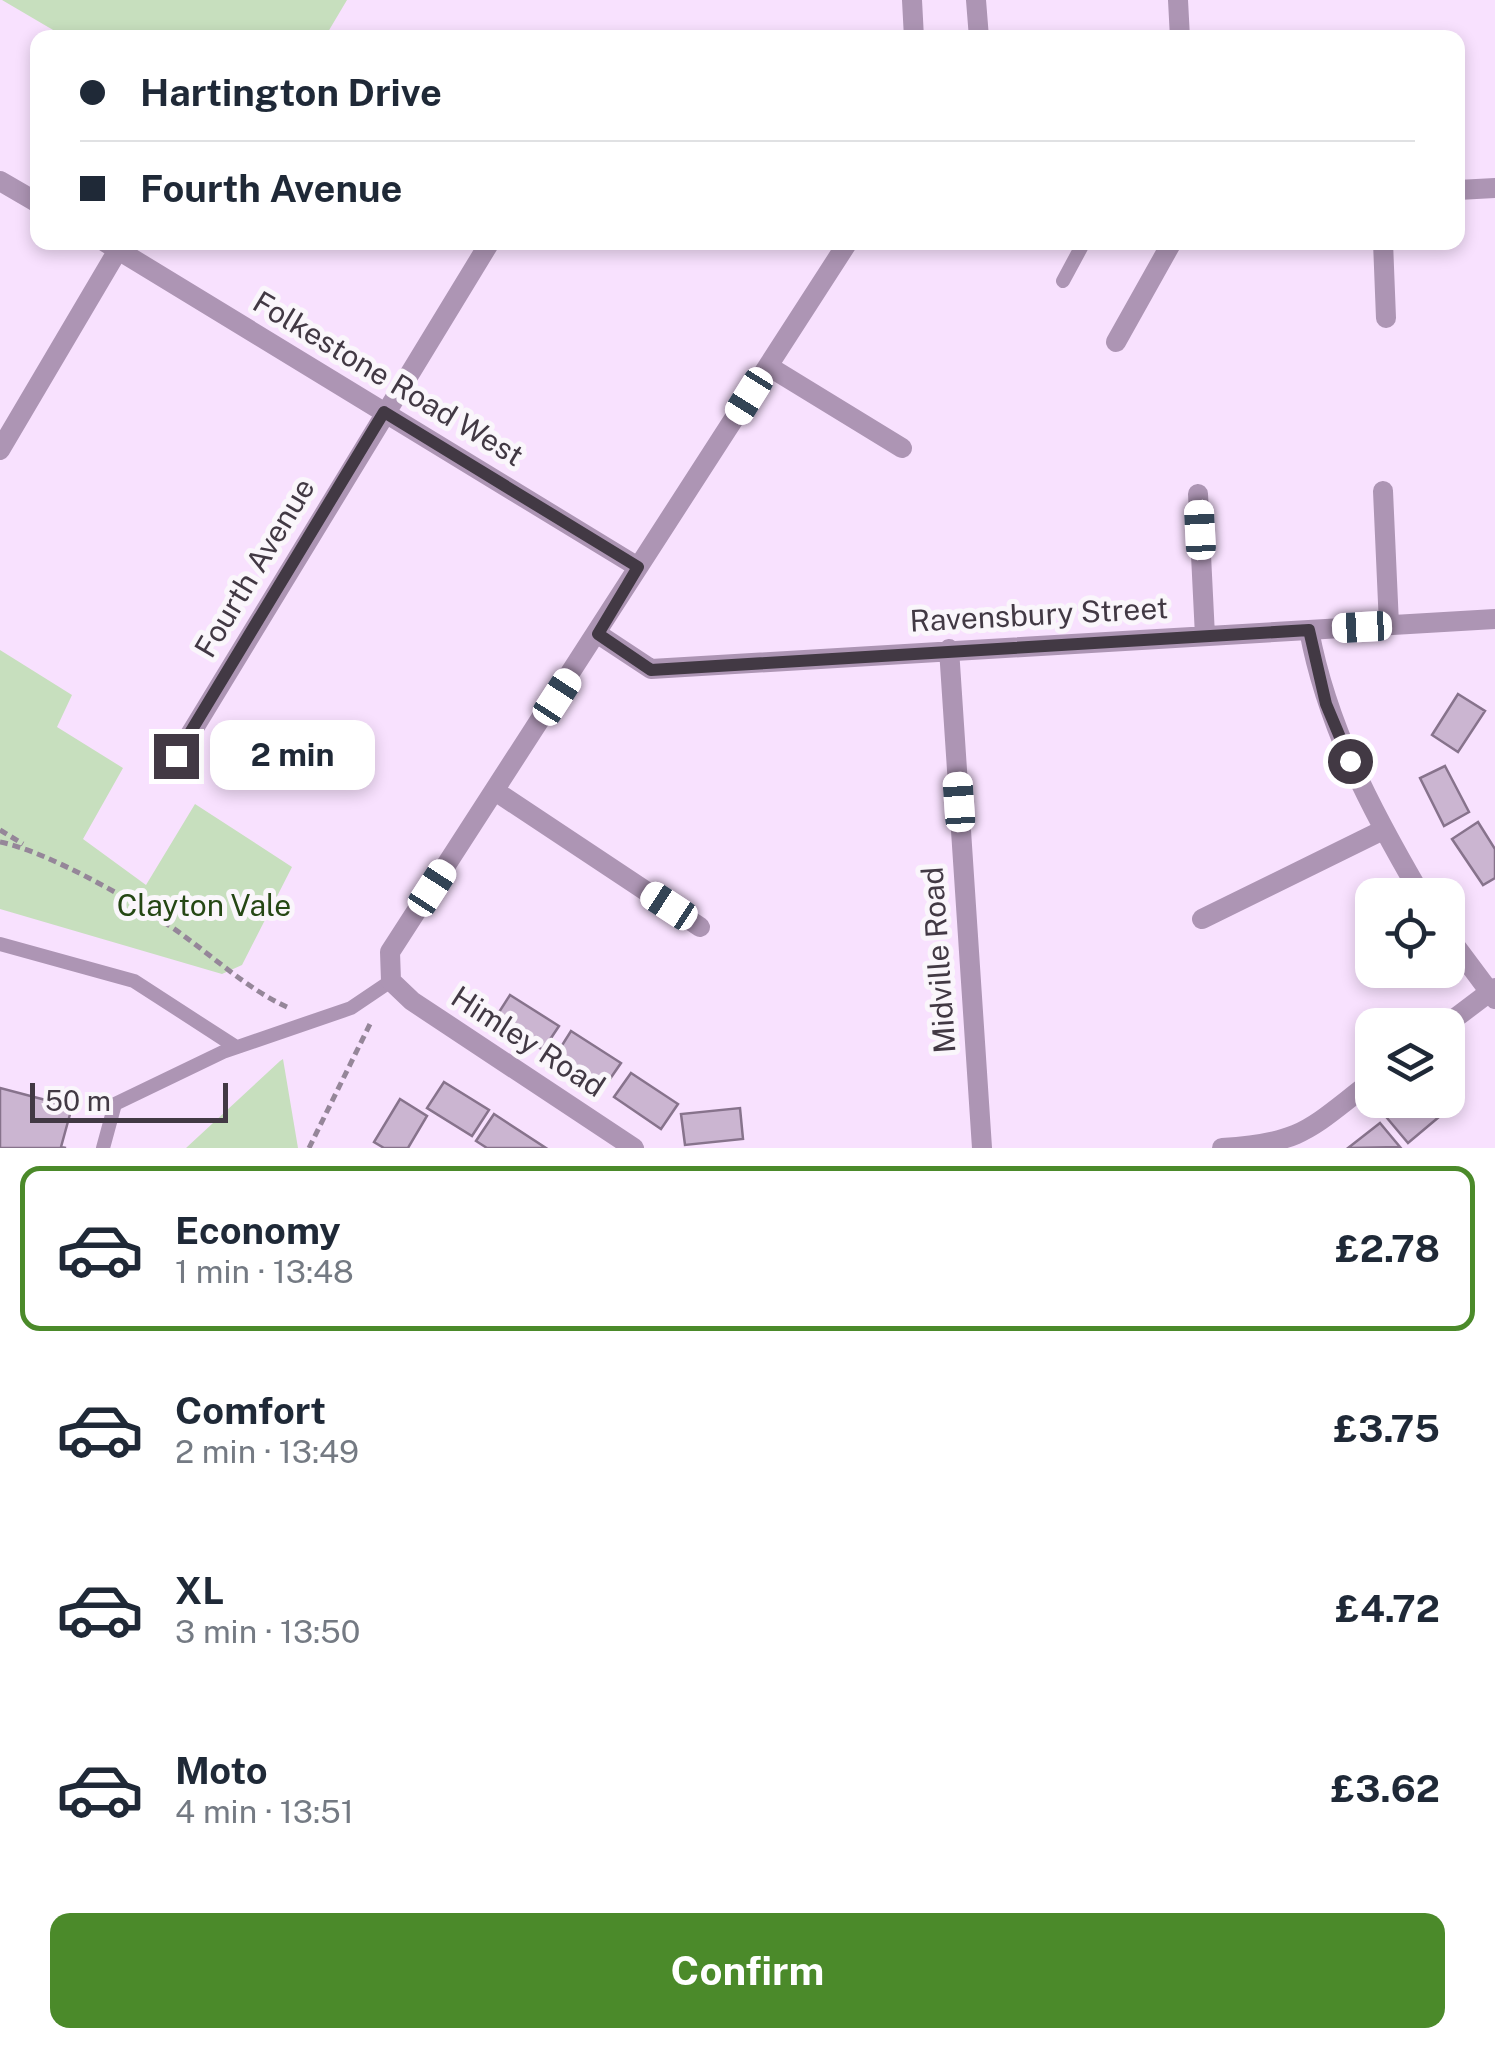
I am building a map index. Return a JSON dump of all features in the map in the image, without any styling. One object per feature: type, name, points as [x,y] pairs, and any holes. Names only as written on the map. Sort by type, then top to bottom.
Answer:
[{"type":"street","points":[[912,0],[914,30]]},
{"type":"street","points":[[976,0],[978,30]]},
{"type":"street","points":[[1178,0],[1180,30]]},
{"type":"street","points":[[0,180],[30,197]]},
{"type":"street","points":[[1465,190],[1495,188]]},
{"type":"street","points":[[0,450],[110,250]]},
{"type":"street","name":"Folkestone Road West","points":[[119,250],[638,567]]},
{"type":"street","name":"Fourth Avenue","points":[[176,756],[485,250]]},
{"type":"street","points":[[392,981],[390,952],[843,250]]},
{"type":"street","points":[[1116,342],[1168,250]]},
{"type":"street","points":[[1382,250],[1386,318]]},
{"type":"street","points":[[768,366],[902,448]]},
{"type":"street","points":[[1383,492],[1389,625]]},
{"type":"street","points":[[1198,494],[1205,636]]},
{"type":"street","name":"Ravensbury Street","points":[[598,634],[651,670],[1495,619]]},
{"type":"street","points":[[1309,630],[1326,704],[1383,830],[1411,878]]},
{"type":"street","name":"Midville Road","points":[[949,649],[982,1148]]},
{"type":"street","points":[[495,792],[700,927]]},
{"type":"street","points":[[1202,919],[1383,830]]},
{"type":"street","points":[[1465,958],[1493,993],[1465,1012]]},
{"type":"street","name":"Himley Road","points":[[392,981],[412,1002],[634,1148]]},
{"type":"street","points":[[1222,1148],[1267,1145],[1309,1131],[1355,1094]]},
{"type":"lane","points":[[1063,281],[1080,250]]},
{"type":"lane","points":[[0,944],[134,981],[236,1047]]},
{"type":"lane","points":[[102,1148],[114,1104],[236,1047],[351,1008],[392,981]]},
{"type":"path","points":[[0,830],[176,930],[268,998],[315,1020]]},
{"type":"path","points":[[0,842],[30,848]]},
{"type":"path","points":[[308,1148],[392,981]]},
{"type":"green space","points":[[2,0],[347,0],[329,30],[53,30]]},
{"type":"green space","name":"Clayton Vale","points":[[0,650],[72,695],[57,727],[123,768],[83,839],[146,885],[195,804],[292,867],[242,965],[222,974],[0,909]]},
{"type":"green space","points":[[283,1059],[298,1148],[186,1148],[280,1061]]},
{"type":"building","points":[[1458,694],[1485,711],[1458,752],[1432,735]]},
{"type":"building","points":[[1445,766],[1469,812],[1444,826],[1420,778]]},
{"type":"building","points":[[1478,822],[1495,849],[1495,878],[1483,885],[1452,839]]},
{"type":"building","points":[[510,995],[559,1026],[543,1050],[494,1020]]},
{"type":"building","points":[[571,1031],[621,1063],[603,1089],[554,1058]]},
{"type":"building","points":[[631,1073],[678,1104],[661,1129],[614,1097]]},
{"type":"building","points":[[444,1082],[489,1110],[472,1136],[427,1108]]},
{"type":"building","points":[[0,1088],[72,1107],[61,1147],[66,1148],[0,1148]]},
{"type":"building","points":[[400,1099],[427,1116],[408,1148],[384,1148],[374,1142]]},
{"type":"building","points":[[740,1108],[743,1139],[685,1145],[681,1114]]},
{"type":"building","points":[[494,1114],[546,1148],[487,1148],[476,1141]]},
{"type":"building","points":[[1387,1118],[1438,1118],[1408,1143]]},
{"type":"building","points":[[1380,1123],[1400,1147],[1348,1148]]},
{"type":"route","points":[[176,756],[384,412],[638,567],[598,634],[651,670],[1309,630],[1326,704],[1350,761]]}]
